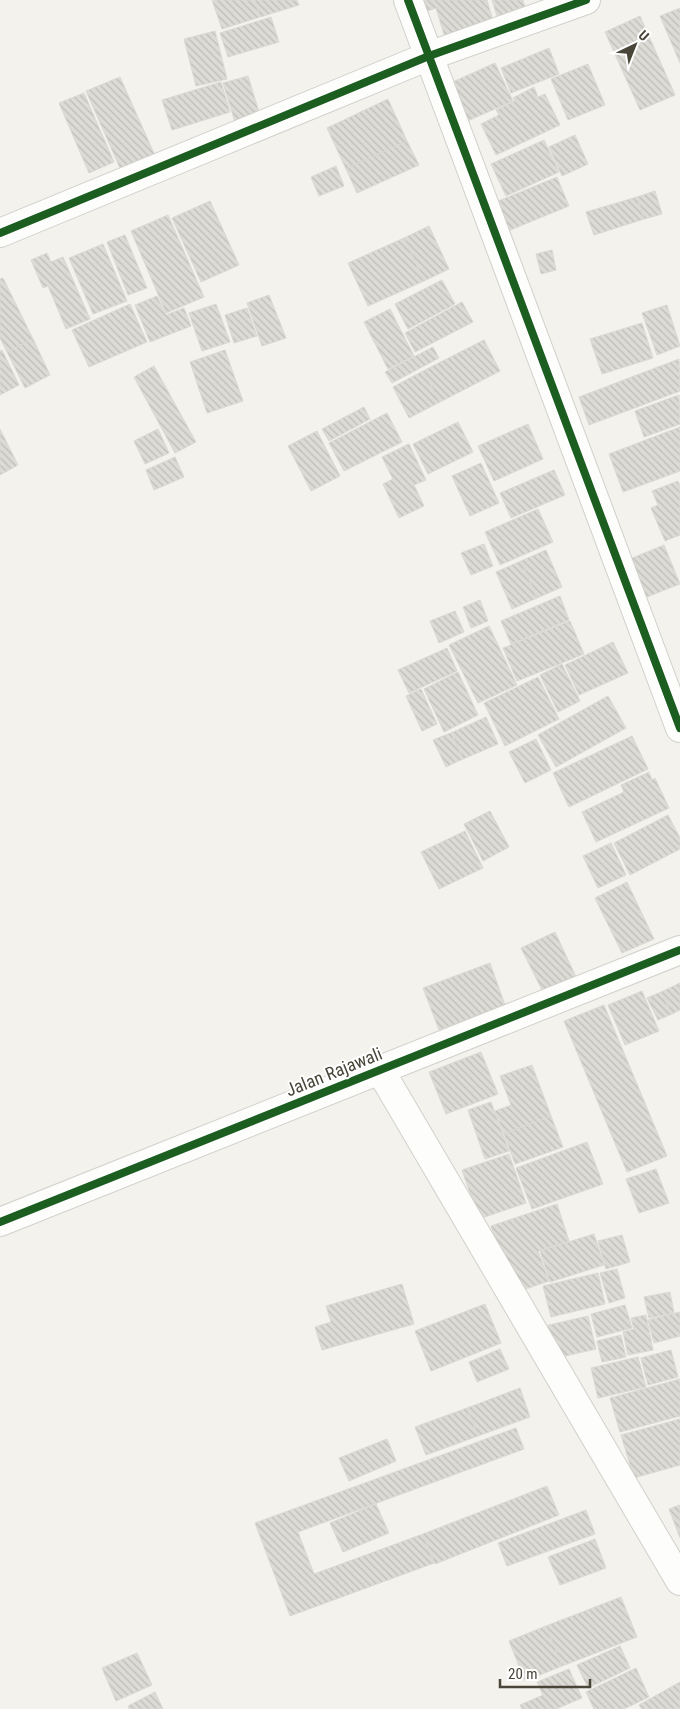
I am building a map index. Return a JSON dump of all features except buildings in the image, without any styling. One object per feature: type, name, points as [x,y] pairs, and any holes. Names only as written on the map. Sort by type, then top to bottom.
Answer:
[{"type":"street","points":[[408,0],[680,728]]},
{"type":"street","points":[[0,233],[429,56],[586,0]]},
{"type":"street","name":"Jalan Rajawali","points":[[0,1222],[680,950]]},
{"type":"street","points":[[380,1070],[680,1580]]},
{"type":"cycle path","points":[[408,0],[680,728]]},
{"type":"cycle path","points":[[0,233],[429,56],[586,0]]},
{"type":"cycle path","points":[[0,1222],[680,950]]}]
